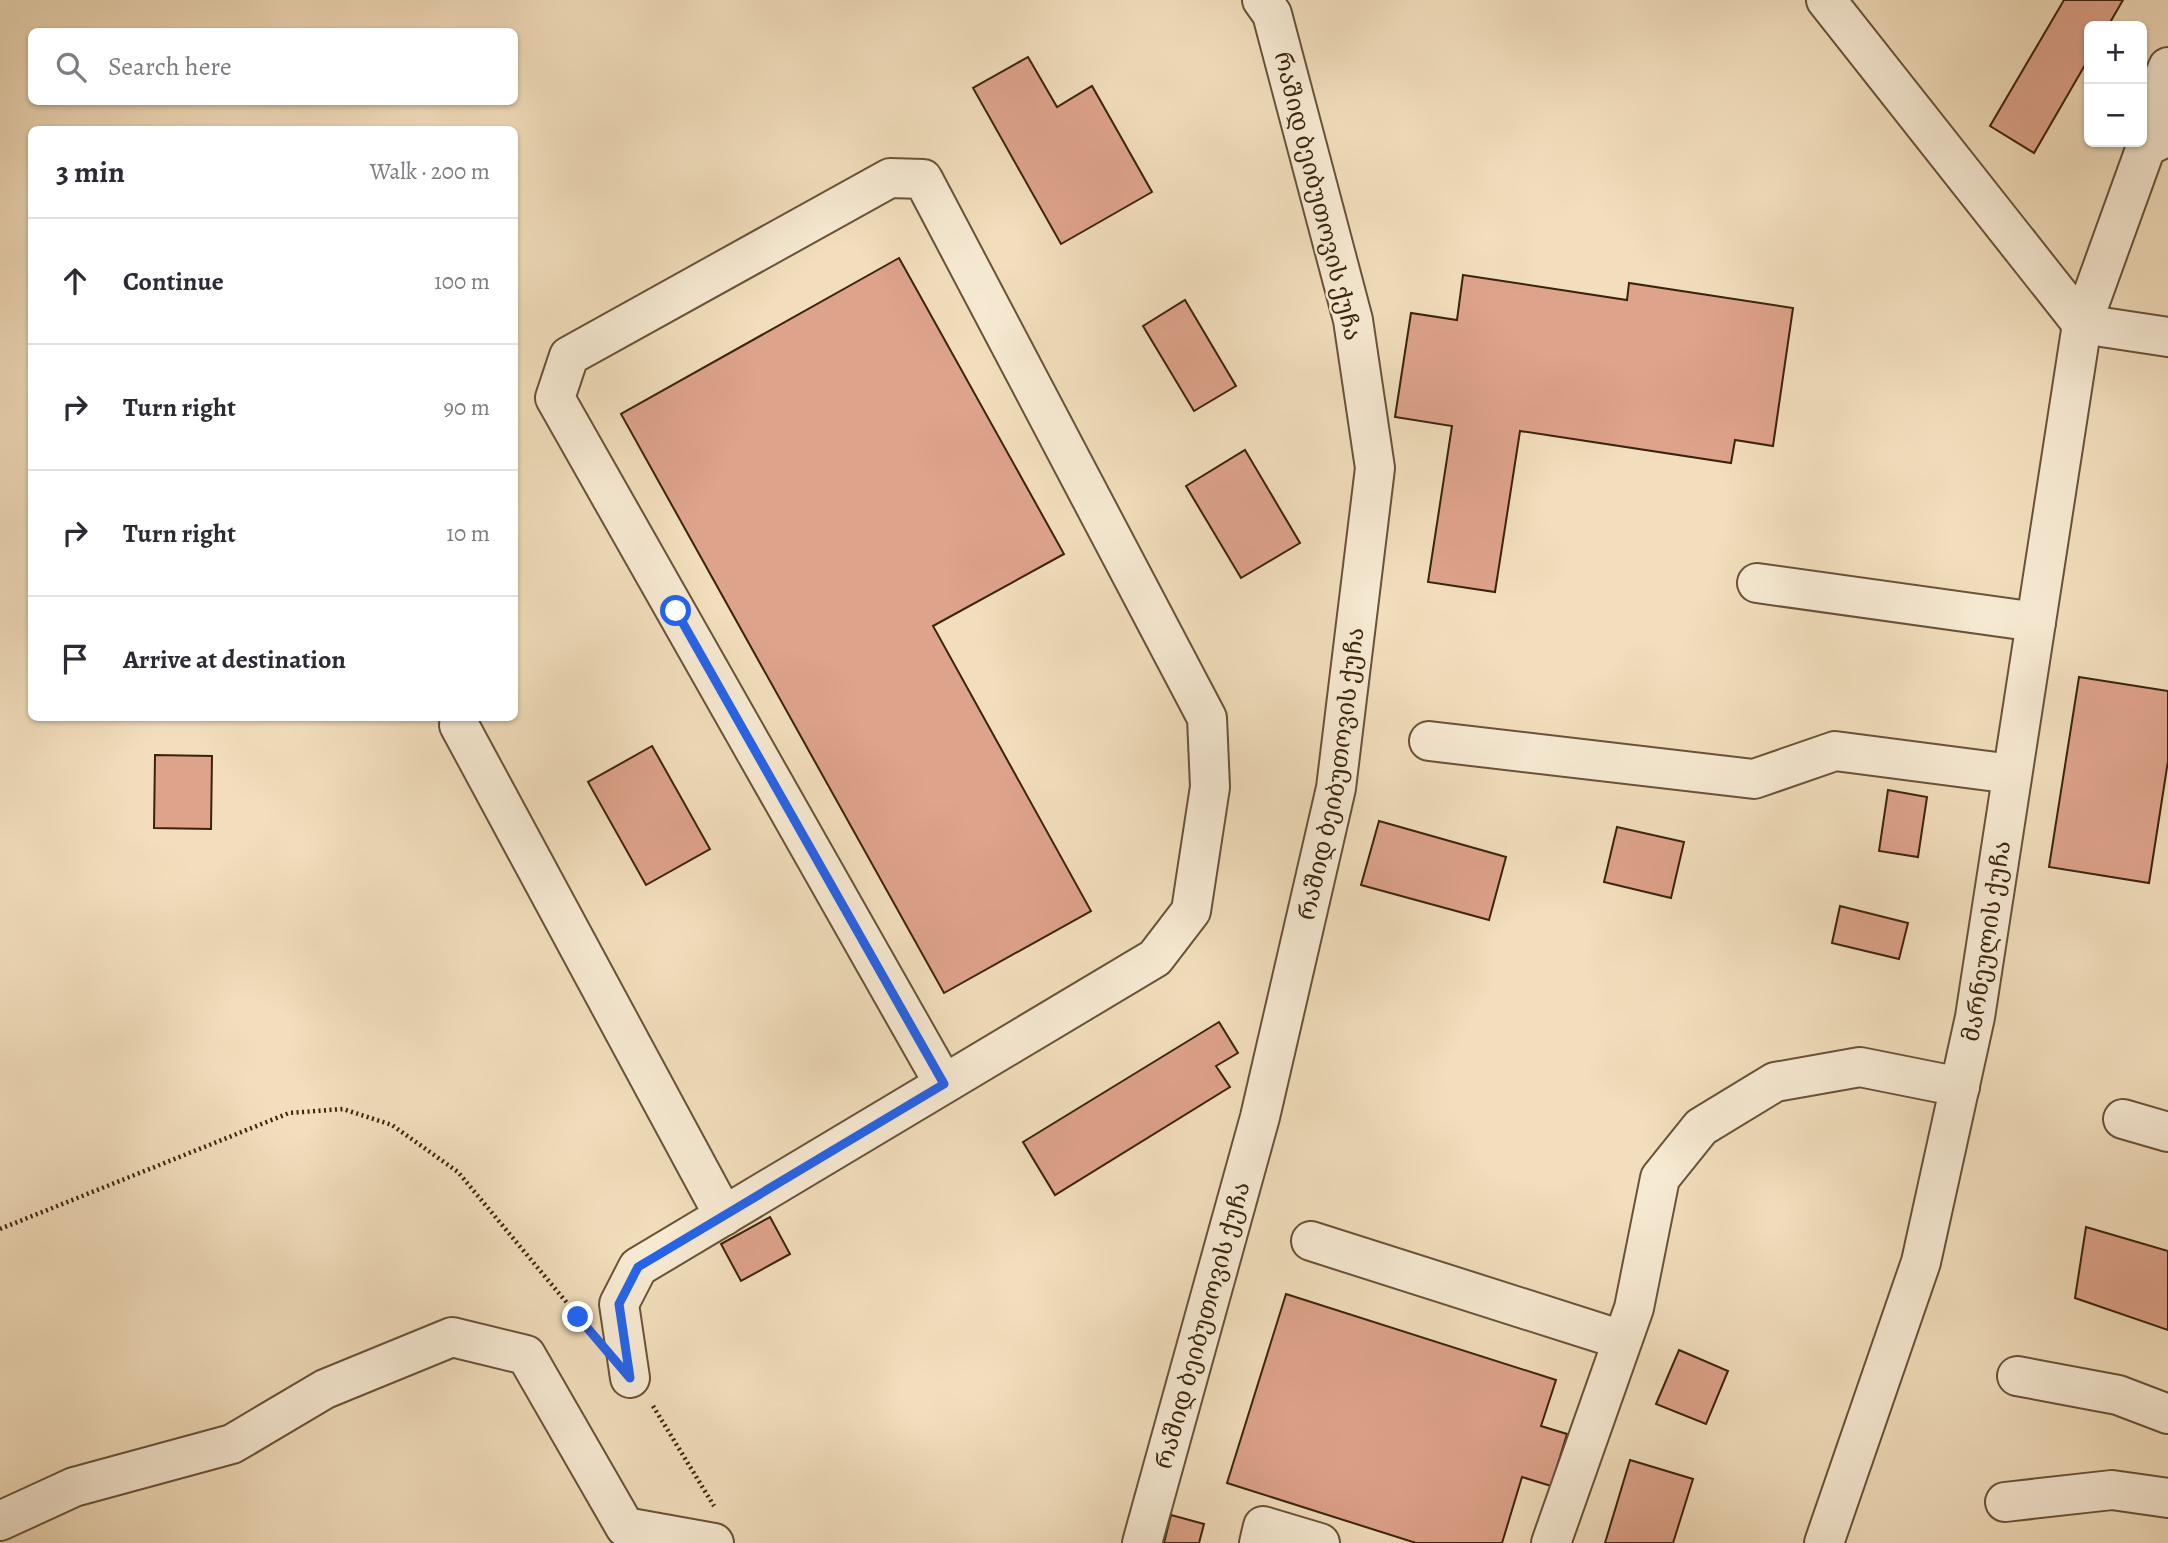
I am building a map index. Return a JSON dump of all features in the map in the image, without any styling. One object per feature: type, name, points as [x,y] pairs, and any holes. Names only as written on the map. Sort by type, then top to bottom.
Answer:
[{"type":"street","points":[[1826,0],[2082,324],[2168,337]]},
{"type":"street","name":"რაშიდ ბეიბუთოვის ქუჩა","points":[[1142,1543],[1260,1117],[1336,788],[1375,468],[1353,320],[1278,5]]},
{"type":"street","name":"მარნეულის ქუჩა","points":[[1824,1543],[1921,1262],[1975,1017],[2082,324],[2157,142],[2155,98],[2168,68]]},
{"type":"street","points":[[630,1378],[619,1304],[638,1267],[1155,958],[1191,911],[1210,787],[1207,718],[923,179],[890,178],[569,356],[555,398],[944,1084]]},
{"type":"street","points":[[1757,583],[2036,622]]},
{"type":"street","points":[[459,725],[724,1216]]},
{"type":"street","points":[[1429,741],[1754,779],[1835,751],[2012,774]]},
{"type":"street","points":[[1551,1543],[1634,1308],[1660,1178],[1701,1127],[1775,1082],[1860,1067],[1960,1087]]},
{"type":"street","points":[[2123,1119],[2168,1132]]},
{"type":"street","points":[[1311,1241],[1622,1340]]},
{"type":"street","points":[[0,1521],[74,1487],[232,1444],[325,1389],[452,1337],[526,1355],[625,1527],[715,1525]]},
{"type":"street","points":[[2017,1376],[2118,1395],[2168,1414]]},
{"type":"street","points":[[2005,1502],[2112,1490],[2168,1498]]},
{"type":"street","points":[[1259,1543],[1263,1526],[1320,1543]]},
{"type":"path","points":[[0,1229],[289,1113],[343,1110],[392,1125],[458,1172],[587,1327]]},
{"type":"path","points":[[630,1378],[660,1414],[715,1525]]},
{"type":"building","points":[[2064,0],[2123,0],[2111,21],[2084,21],[2084,67],[2034,153],[1990,126]]},
{"type":"building","points":[[1028,57],[1057,107],[1092,86],[1152,192],[1061,244],[973,88]]},
{"type":"building","points":[[899,258],[1064,554],[933,626],[1091,911],[944,993],[621,414]]},
{"type":"building","points":[[1463,275],[1627,300],[1629,283],[1793,308],[1773,446],[1735,440],[1731,463],[1520,431],[1495,592],[1428,582],[1452,426],[1395,417],[1411,313],[1457,320]]},
{"type":"building","points":[[1185,300],[1236,386],[1194,411],[1143,326]]},
{"type":"building","points":[[1245,450],[1300,543],[1241,578],[1186,486]]},
{"type":"building","points":[[2079,677],[2168,691],[2168,761],[2149,883],[2049,867]]},
{"type":"building","points":[[652,746],[710,849],[646,885],[588,782]]},
{"type":"building","points":[[155,755],[212,756],[211,829],[154,828]]},
{"type":"building","points":[[1888,790],[1927,797],[1918,857],[1879,851]]},
{"type":"building","points":[[1379,821],[1506,857],[1489,920],[1361,885]]},
{"type":"building","points":[[1617,827],[1684,842],[1671,898],[1604,882]]},
{"type":"building","points":[[1840,906],[1908,923],[1899,959],[1832,943]]},
{"type":"building","points":[[1219,1022],[1238,1053],[1216,1066],[1230,1087],[1055,1195],[1023,1142]]},
{"type":"building","points":[[770,1217],[790,1254],[741,1281],[721,1244]]},
{"type":"building","points":[[2086,1227],[2168,1251],[2168,1330],[2075,1298]]},
{"type":"building","points":[[1286,1294],[1556,1380],[1541,1426],[1567,1434],[1551,1486],[1522,1477],[1502,1543],[1416,1543],[1227,1483]]},
{"type":"building","points":[[1679,1350],[1728,1371],[1706,1424],[1656,1404]]},
{"type":"building","points":[[1630,1460],[1693,1479],[1673,1543],[1605,1543]]},
{"type":"building","points":[[1171,1515],[1204,1524],[1199,1543],[1164,1543]]},
{"type":"route","points":[[578,1317],[630,1378],[619,1304],[638,1267],[944,1084],[676,611]]}]
